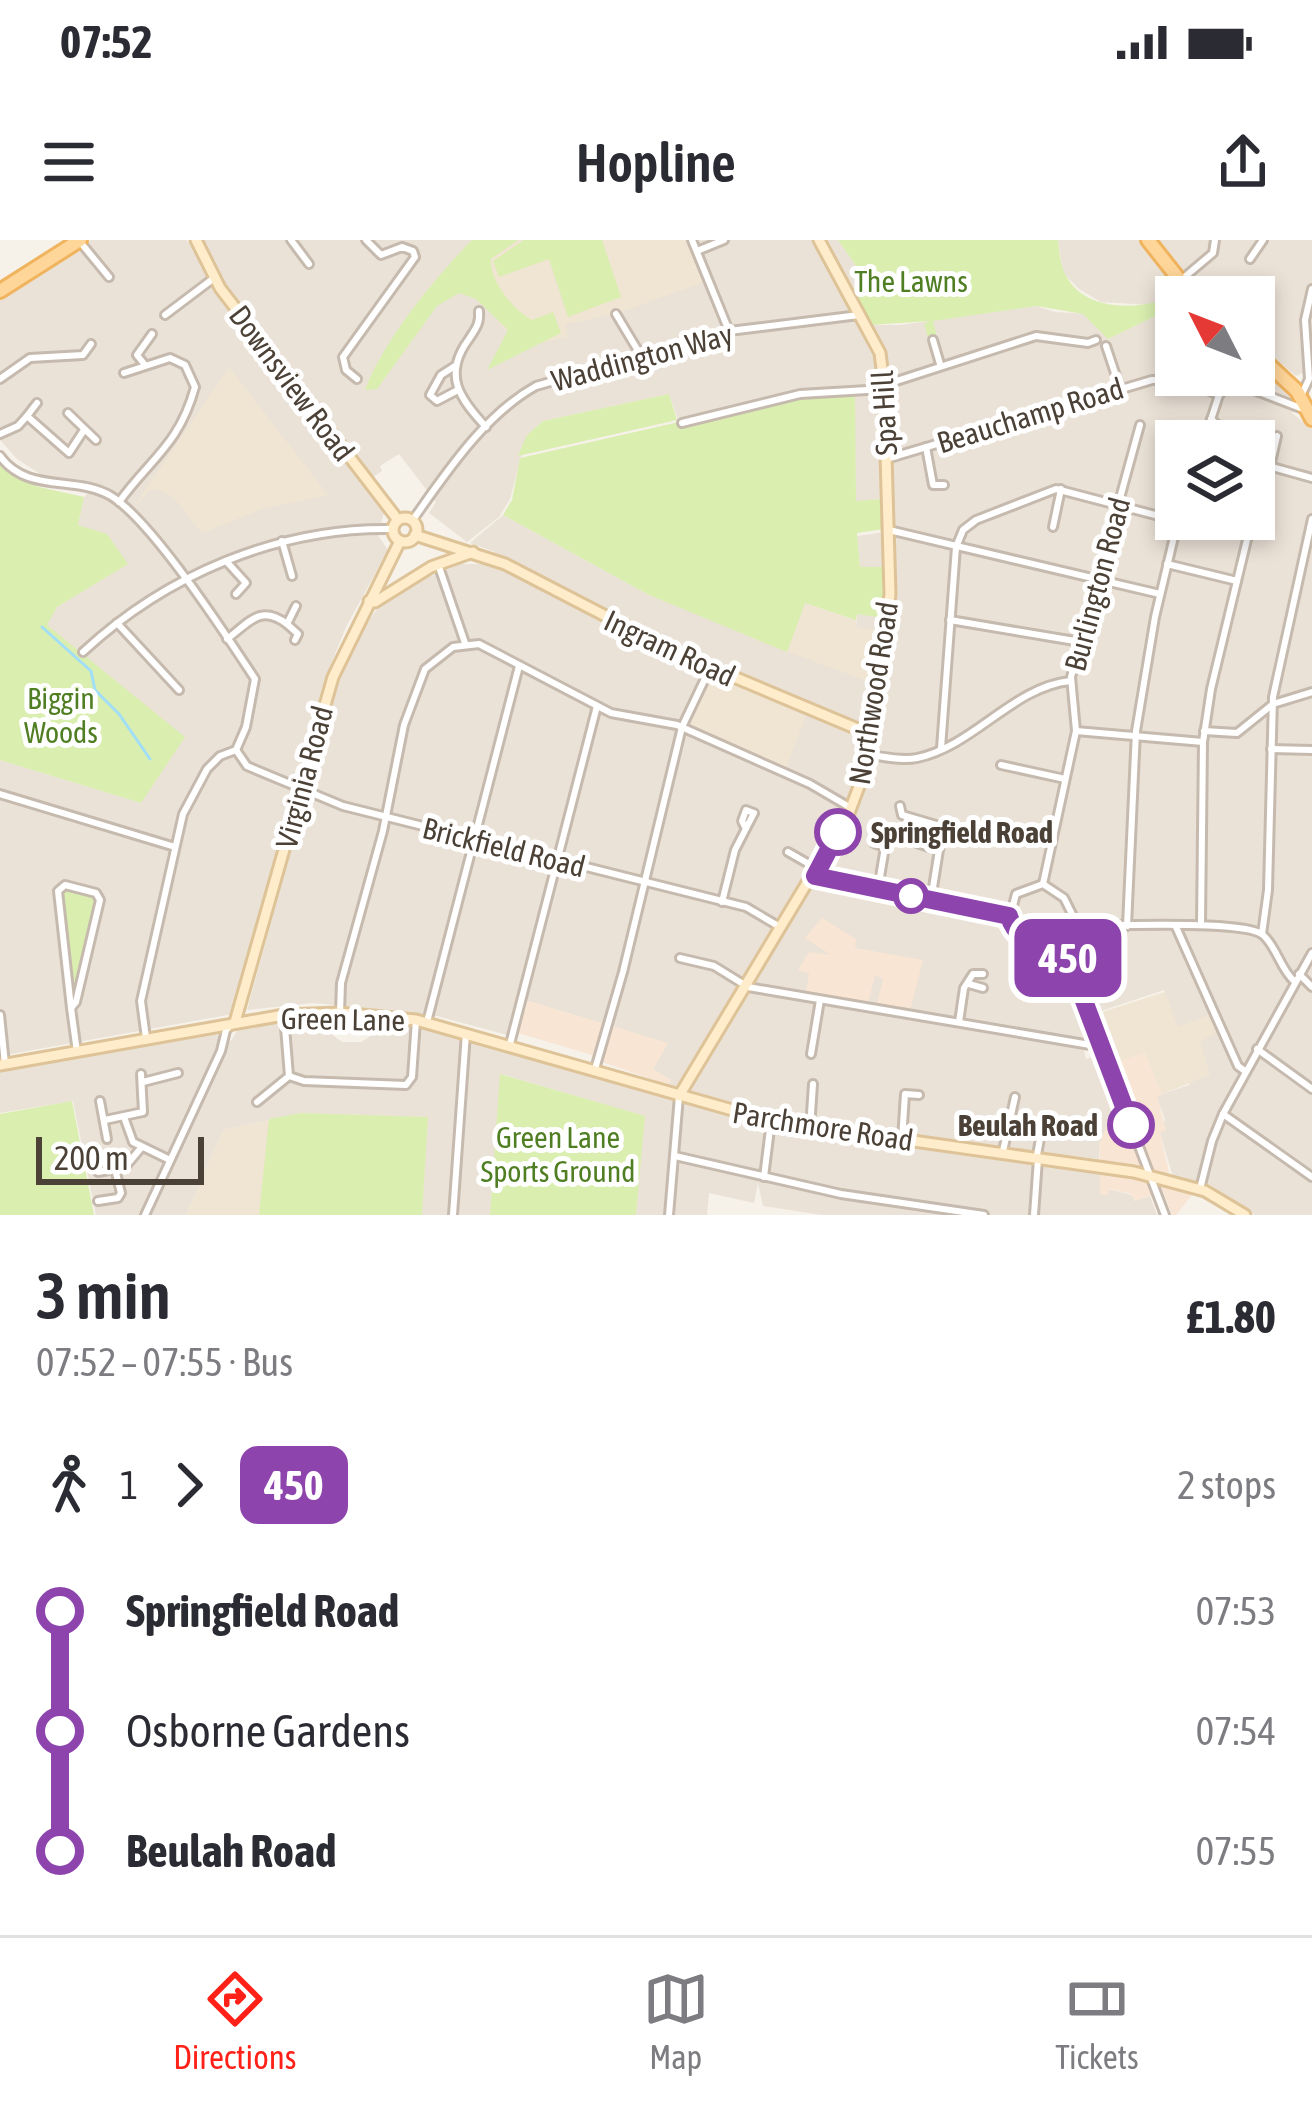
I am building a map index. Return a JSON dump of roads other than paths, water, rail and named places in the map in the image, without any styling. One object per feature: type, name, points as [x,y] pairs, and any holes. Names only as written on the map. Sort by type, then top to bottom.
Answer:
[{"type":"main road","points":[[0,291],[80,240]]},
{"type":"main road","points":[[1148,240],[1175,276]]},
{"type":"main road","points":[[1275,374],[1306,408]]},
{"type":"street","points":[[80,240],[109,277]]},
{"type":"street","name":"Downsview Road","points":[[196,240],[215,278],[395,524],[400,541]]},
{"type":"street","points":[[291,240],[309,264]]},
{"type":"street","points":[[357,379],[346,370],[344,357],[415,257],[402,247],[381,255],[366,240]]},
{"type":"street","points":[[692,240],[730,331]]},
{"type":"street","points":[[697,251],[724,240]]},
{"type":"street","name":"Spa Hill","points":[[819,240],[882,357],[890,530]]},
{"type":"street","points":[[1185,276],[1213,253],[1215,240]]},
{"type":"street","points":[[1250,259],[1260,253],[1263,240]]},
{"type":"street","points":[[165,315],[215,278]]},
{"type":"street","points":[[1306,408],[1311,370],[1305,320],[1312,289]]},
{"type":"street","points":[[479,311],[478,325],[455,366],[456,391],[486,428]]},
{"type":"street","points":[[616,314],[640,354]]},
{"type":"street","name":"Waddington Way","points":[[412,520],[486,428],[536,386],[730,331],[859,315]]},
{"type":"street","points":[[145,365],[137,355],[152,334]]},
{"type":"street","points":[[682,423],[800,394],[884,387],[940,364],[1036,336],[1072,343],[1096,340]]},
{"type":"street","points":[[933,340],[940,364]]},
{"type":"street","points":[[0,379],[30,358],[83,355],[92,344]]},
{"type":"street","points":[[1106,346],[1120,388]]},
{"type":"street","points":[[119,502],[155,464],[184,422],[194,387],[190,371],[163,358],[124,373]]},
{"type":"street","points":[[455,366],[430,393],[436,401],[456,391]]},
{"type":"street","name":"Beauchamp Road","points":[[886,458],[1155,380]]},
{"type":"street","points":[[1211,419],[1219,396]]},
{"type":"street","name":"Beauchamp Road","points":[[1265,396],[1299,410],[1306,408]]},
{"type":"street","points":[[0,434],[17,426],[37,403]]},
{"type":"street","points":[[68,413],[96,440]]},
{"type":"street","points":[[27,416],[69,453],[84,430]]},
{"type":"street","name":"Burlington Road","points":[[1042,884],[1076,731],[1070,681],[1140,425]]},
{"type":"street","points":[[1275,442],[1277,436]]},
{"type":"street","points":[[926,447],[933,484],[944,485]]},
{"type":"street","points":[[0,456],[22,476],[98,491],[133,514],[255,680],[236,751],[220,756],[198,781],[186,805],[142,1001],[146,1038]]},
{"type":"street","points":[[1275,468],[1312,478]]},
{"type":"street","points":[[1053,527],[1061,489]]},
{"type":"street","points":[[941,748],[956,545],[963,530],[982,517],[1061,489],[1155,514]]},
{"type":"street","points":[[1312,519],[1273,704],[1268,890],[1262,934],[1282,968],[1312,987]]},
{"type":"street","points":[[82,652],[117,623],[185,581],[282,541],[412,520],[415,536],[400,541]]},
{"type":"street","points":[[890,530],[1160,594]]},
{"type":"street","name":"Northwood Road","points":[[680,1096],[851,808],[870,755],[889,602],[890,530]]},
{"type":"street","name":"Ingram Road","points":[[415,536],[511,567],[624,628],[872,735]]},
{"type":"street","points":[[1127,926],[1136,736],[1174,540]]},
{"type":"street","points":[[1201,924],[1204,731],[1247,540]]},
{"type":"street","points":[[282,541],[292,576]]},
{"type":"street","name":"Virginia Road","points":[[235,1022],[333,677],[400,541]]},
{"type":"street","points":[[369,601],[375,602],[438,564],[473,552]]},
{"type":"street","points":[[226,562],[247,586],[236,594]]},
{"type":"street","points":[[438,564],[465,644]]},
{"type":"street","points":[[1167,564],[1237,581]]},
{"type":"street","points":[[287,624],[296,606]]},
{"type":"street","points":[[227,639],[265,614],[273,614],[298,634],[295,640]]},
{"type":"street","points":[[950,620],[1081,642]]},
{"type":"street","points":[[117,623],[179,689]]},
{"type":"street","points":[[340,1013],[341,982],[386,817],[404,725],[421,676],[440,654],[478,644],[620,717],[682,727],[851,808]]},
{"type":"street","points":[[289,1076],[304,1081],[406,1085],[412,1077],[422,1021],[519,666]]},
{"type":"street","points":[[595,1069],[682,727],[710,668]]},
{"type":"street","points":[[870,755],[915,758],[941,748],[1041,687],[1070,681]]},
{"type":"street","points":[[1204,731],[1235,734],[1273,704],[1312,692]]},
{"type":"street","points":[[510,1044],[597,706]]},
{"type":"street","points":[[1076,731],[1203,742]]},
{"type":"street","points":[[1271,749],[1312,750]]},
{"type":"street","name":"Brickfield Road","points":[[236,751],[247,766],[386,817],[752,909],[782,928]]},
{"type":"street","points":[[1001,765],[1065,779]]},
{"type":"street","points":[[0,794],[175,847]]},
{"type":"street","points":[[900,806],[902,815],[941,828],[931,900]]},
{"type":"street","points":[[919,821],[917,843],[938,850]]},
{"type":"street","points":[[722,902],[745,826]]},
{"type":"street","points":[[874,844],[884,847],[878,889]]},
{"type":"street","points":[[788,852],[815,872],[1009,916]]},
{"type":"street","points":[[1064,948],[1047,947],[1013,929],[1009,916],[1018,892],[1042,884],[1064,898],[1076,925]]},
{"type":"street","points":[[71,1008],[100,899],[96,892],[65,885],[58,891],[71,1008],[77,1052]]},
{"type":"street","points":[[1076,925],[1201,924],[1262,934]]},
{"type":"street","points":[[1076,925],[1064,948],[1165,1215]]},
{"type":"street","points":[[1176,927],[1238,1066],[1245,1071]]},
{"type":"street","points":[[1200,1190],[1223,1114],[1312,953]]},
{"type":"street","points":[[680,958],[714,966],[746,986],[1102,1047]]},
{"type":"street","points":[[958,1023],[964,988],[973,974],[982,974]]},
{"type":"street","points":[[969,984],[983,988]]},
{"type":"street","points":[[811,1054],[820,1000]]},
{"type":"street","name":"Green Lane","points":[[3,1065],[235,1022],[340,1013],[422,1021],[680,1096]]},
{"type":"street","points":[[0,1015],[3,1065]]},
{"type":"street","points":[[284,1015],[289,1076]]},
{"type":"street","points":[[145,1215],[226,1030],[235,1022]]},
{"type":"street","points":[[453,1215],[466,1032]]},
{"type":"street","points":[[1257,1049],[1312,1089]]},
{"type":"street","points":[[148,1123],[142,1078],[178,1073]]},
{"type":"street","points":[[257,1102],[289,1076]]},
{"type":"street","points":[[810,1129],[813,1084]]},
{"type":"street","points":[[902,1140],[905,1094],[919,1095]]},
{"type":"street","points":[[669,1215],[680,1096]]},
{"type":"street","name":"Parchmore Road","points":[[680,1096],[810,1129],[1123,1169],[1200,1190],[1245,1215]]},
{"type":"street","points":[[1003,1151],[1015,1097]]},
{"type":"street","points":[[100,1101],[107,1139]]},
{"type":"street","points":[[105,1120],[143,1112]]},
{"type":"street","points":[[1223,1114],[1312,1177]]},
{"type":"street","points":[[124,1117],[130,1137],[141,1148],[170,1160]]},
{"type":"street","points":[[1034,1215],[1044,1117],[1051,1118]]},
{"type":"street","points":[[764,1177],[771,1121]]},
{"type":"street","points":[[98,1172],[133,1161],[141,1148]]},
{"type":"street","points":[[674,1156],[841,1194],[984,1215]]},
{"type":"street","points":[[98,1201],[121,1193],[115,1169]]},
{"type":"street","points":[[110,1199],[112,1209]]},
{"type":"waterway","points":[[42,627],[91,671],[95,690],[119,714],[150,759]]},
{"type":"place","name":"Springfield Road","points":[[838,832]]},
{"type":"place","name":"Beulah Road","points":[[1131,1125]]},
{"type":"park label","name":"The Lawns","points":[[911,281]]},
{"type":"park label","name":"Biggin Woods","points":[[61,715]]},
{"type":"park label","name":"Green Lane Sports Ground","points":[[558,1154]]}]
